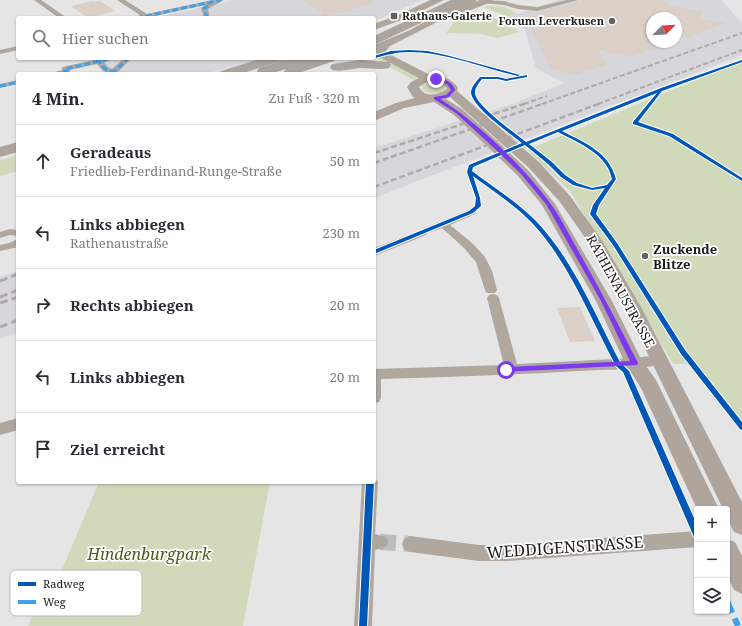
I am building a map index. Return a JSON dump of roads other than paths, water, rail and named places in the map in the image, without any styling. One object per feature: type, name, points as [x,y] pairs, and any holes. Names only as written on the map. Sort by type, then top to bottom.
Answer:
[{"type":"highway","points":[[376,43],[394,25],[446,0]]},
{"type":"highway","points":[[376,43],[467,1]]},
{"type":"highway","points":[[232,72],[270,60]]},
{"type":"highway","points":[[261,72],[298,60]]},
{"type":"highway","points":[[290,72],[347,60]]},
{"type":"highway","points":[[319,72],[333,63],[384,66]]},
{"type":"main road","points":[[376,26],[404,16],[435,1]]},
{"type":"main road","points":[[447,15],[467,1]]},
{"type":"main road","points":[[376,116],[400,105],[439,96],[453,90],[449,83],[429,79],[385,56],[376,43],[402,36],[447,15],[485,1]]},
{"type":"main road","points":[[402,36],[396,43],[394,55],[404,66]]},
{"type":"main road","points":[[374,60],[414,88],[439,96]]},
{"type":"main road","points":[[400,105],[414,88],[429,79]]},
{"type":"main road","name":"RATHENAUSTRASSE","points":[[439,96],[534,165],[565,199],[598,245],[633,307],[742,525]]},
{"type":"main road","name":"RATHENAUSTRASSE","points":[[439,96],[523,173],[548,204],[604,301],[634,363],[649,385],[707,506]]},
{"type":"main road","points":[[730,556],[742,582]]},
{"type":"street","points":[[36,0],[61,16]]},
{"type":"street","points":[[120,0],[146,16],[220,1]]},
{"type":"street","points":[[509,0],[544,6]]},
{"type":"street","points":[[516,0],[524,3]]},
{"type":"street","points":[[485,1],[537,9],[544,6],[575,0]]},
{"type":"street","points":[[206,16],[204,8],[220,1]]},
{"type":"street","points":[[0,52],[16,48]]},
{"type":"street","points":[[63,72],[67,71],[65,68],[97,60],[105,69],[111,72]]},
{"type":"street","points":[[114,72],[126,60]]},
{"type":"street","points":[[0,86],[16,82]]},
{"type":"street","points":[[376,251],[471,212]]},
{"type":"street","points":[[443,224],[472,249],[481,261],[492,294],[512,370]]},
{"type":"street","points":[[0,235],[10,232],[16,233]]},
{"type":"street","points":[[0,248],[12,246],[16,243]]},
{"type":"street","points":[[376,374],[512,370],[634,363],[660,360]]},
{"type":"street","points":[[0,429],[16,425]]},
{"type":"street","points":[[363,626],[373,542],[370,484]]},
{"type":"street","name":"WEDDIGENSTRASSE","points":[[410,544],[479,553],[506,553],[694,539]]},
{"type":"tunnel","points":[[380,542],[410,544]]},
{"type":"railway","points":[[542,104],[742,33]]},
{"type":"railway","points":[[598,104],[742,50]]},
{"type":"railway","points":[[525,104],[547,96]]},
{"type":"railway","points":[[376,162],[545,103]]},
{"type":"railway","points":[[376,186],[601,103]]},
{"type":"railway","points":[[376,152],[525,104]]},
{"type":"railway","points":[[0,281],[16,275]]},
{"type":"railway","points":[[0,297],[16,291]]},
{"type":"railway","points":[[0,303],[16,298]]},
{"type":"railway","points":[[0,327],[16,321]]},
{"type":"place","name":"Rathaus-Galerie","points":[[394,16]]},
{"type":"place","name":"Forum Leverkusen","points":[[612,21]]},
{"type":"place","name":"Zuckende Blitze","points":[[645,256]]},
{"type":"park label","name":"Hindenburgpark","points":[[149,554]]}]
